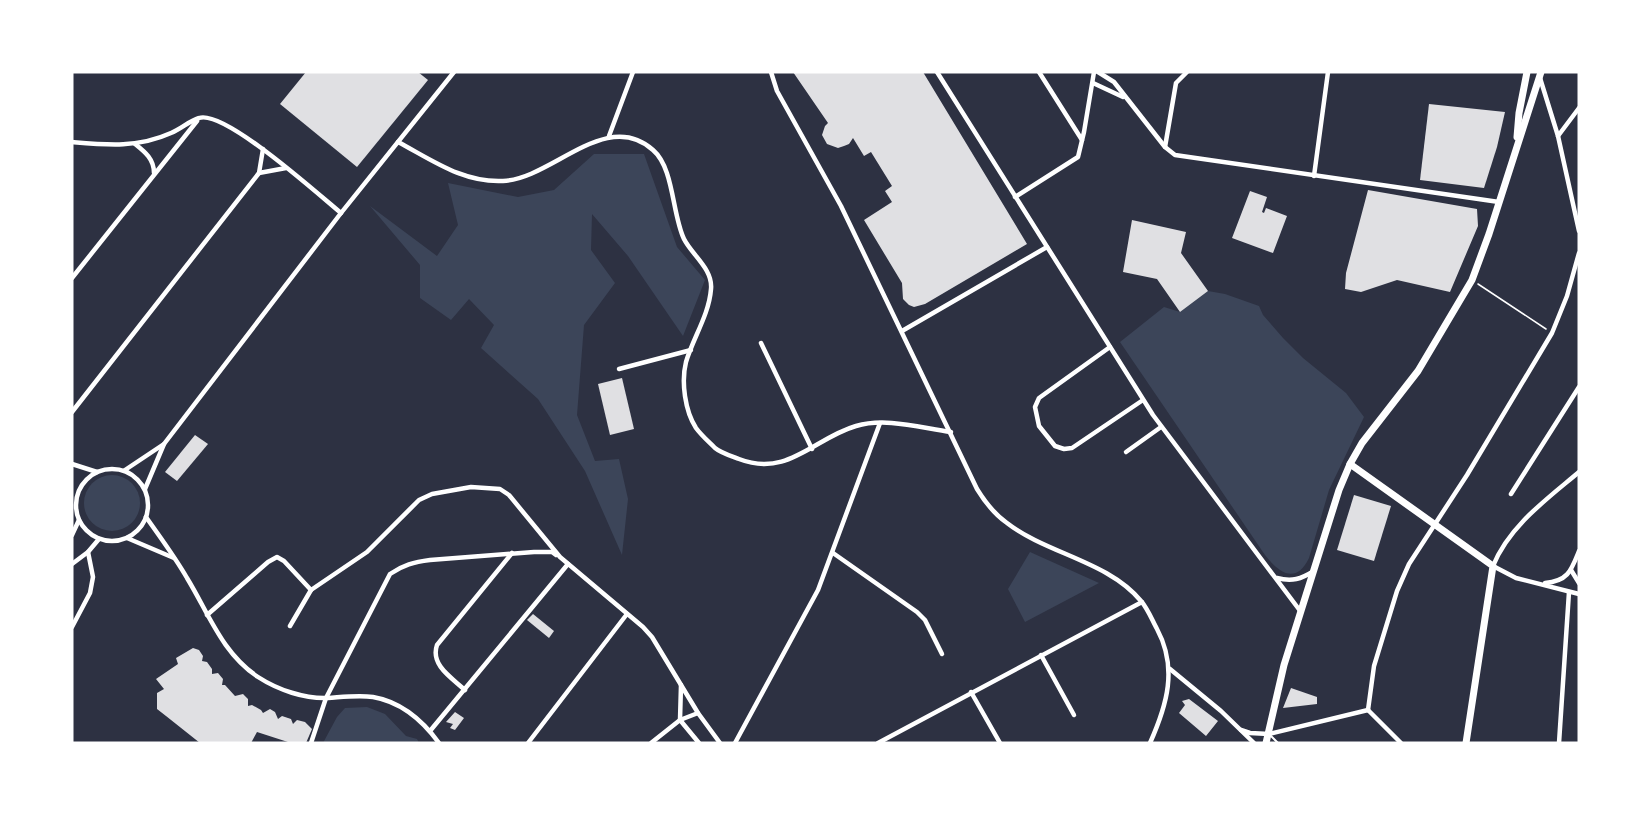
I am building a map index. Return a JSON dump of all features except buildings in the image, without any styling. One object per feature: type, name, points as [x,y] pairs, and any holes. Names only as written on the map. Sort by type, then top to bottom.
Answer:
[{"type":"main road","points":[[1516,146],[1519,113],[1527,72]]},
{"type":"main road","points":[[1266,743],[1284,665],[1350,464],[1362,443],[1431,352],[1472,280],[1483,254],[1540,74]]},
{"type":"main road","points":[[1350,464],[1493,566],[1466,743]]},
{"type":"street","points":[[145,489],[164,444],[341,213],[454,72]]},
{"type":"street","points":[[609,136],[633,72]]},
{"type":"street","points":[[771,72],[777,91],[841,206],[951,432],[976,489],[989,507],[1007,524],[1038,542],[1092,566],[1126,586],[1142,602],[1161,637],[1168,655],[1170,669],[1160,721],[1150,743]]},
{"type":"street","points":[[936,72],[1161,427],[1301,612]]},
{"type":"street","points":[[1039,72],[1082,140]]},
{"type":"street","points":[[1015,197],[1078,156],[1096,72],[1114,82],[1165,147],[1175,155],[1184,158],[1499,202]]},
{"type":"street","points":[[1165,147],[1176,83],[1187,72]]},
{"type":"street","points":[[1314,176],[1328,72]]},
{"type":"street","points":[[1540,74],[1558,136],[1579,229]]},
{"type":"street","points":[[1093,83],[1125,98]]},
{"type":"street","points":[[1558,136],[1579,108]]},
{"type":"street","points":[[72,142],[135,144],[171,133],[200,117],[219,120],[262,149],[341,213]]},
{"type":"street","points":[[72,278],[200,117]]},
{"type":"street","points":[[399,142],[459,175],[482,180],[505,181],[533,174],[609,136],[632,139],[654,150],[667,175],[684,238],[706,270],[711,286],[709,303],[686,363],[683,381],[687,403],[696,429],[717,450],[764,466],[812,449],[832,436],[857,426],[880,423],[951,432]]},
{"type":"street","points":[[135,144],[146,153],[152,162],[153,176]]},
{"type":"street","points":[[72,412],[259,172],[262,149]]},
{"type":"street","points":[[259,172],[286,168]]},
{"type":"street","points":[[902,331],[1047,247]]},
{"type":"street","points":[[1368,710],[1374,666],[1397,591],[1409,564],[1467,475],[1552,333],[1567,297],[1579,253]]},
{"type":"street","points":[[761,343],[812,449]]},
{"type":"street","points":[[1110,347],[1039,398],[1035,407],[1039,426],[1055,446],[1064,450],[1072,448],[1143,400]]},
{"type":"street","points":[[619,369],[691,350]]},
{"type":"street","points":[[1511,494],[1579,387]]},
{"type":"street","points":[[735,743],[818,590],[880,423]]},
{"type":"street","points":[[1126,452],[1161,427]]},
{"type":"street","points":[[125,470],[164,444]]},
{"type":"street","points":[[72,464],[97,472]]},
{"type":"street","points":[[72,494],[76,501],[79,520],[84,528],[99,539],[109,541],[127,538],[142,526],[146,517],[148,498],[140,481],[125,470],[116,468],[97,472],[82,484],[76,501]]},
{"type":"street","points":[[1579,472],[1528,516],[1507,541],[1493,566],[1516,578],[1579,594]]},
{"type":"street","points":[[290,626],[312,590],[368,552],[419,500],[432,494],[471,487],[500,489],[509,495],[568,564],[652,637],[698,713],[720,743]]},
{"type":"street","points":[[146,517],[175,559],[214,628],[238,662],[260,678],[286,691],[326,698],[346,695],[374,697],[397,705],[417,717],[439,743]]},
{"type":"street","points":[[72,535],[79,520]]},
{"type":"street","points":[[127,538],[175,559]]},
{"type":"street","points":[[72,564],[88,552],[99,539]]},
{"type":"street","points":[[1542,584],[1559,581],[1571,570],[1579,551]]},
{"type":"street","points":[[72,627],[90,593],[93,577],[88,552]]},
{"type":"street","points":[[311,743],[326,698],[390,574],[413,562],[512,553],[552,552],[560,556]]},
{"type":"street","points":[[465,690],[440,667],[435,651],[437,645],[512,553]]},
{"type":"street","points":[[833,553],[917,612],[925,620],[942,654]]},
{"type":"street","points":[[207,615],[272,558],[280,558],[312,590]]},
{"type":"street","points":[[430,731],[568,564]]},
{"type":"street","points":[[1571,570],[1579,583]]},
{"type":"street","points":[[1277,578],[1287,581],[1296,580],[1314,571]]},
{"type":"street","points":[[1559,743],[1569,592]]},
{"type":"street","points":[[878,743],[1142,602]]},
{"type":"street","points":[[528,743],[627,614]]},
{"type":"street","points":[[1041,655],[1074,715]]},
{"type":"street","points":[[1170,669],[1254,743]]},
{"type":"street","points":[[681,685],[680,720],[699,743]]},
{"type":"street","points":[[971,692],[1000,743]]},
{"type":"street","points":[[1241,730],[1269,734],[1368,710]]},
{"type":"street","points":[[1368,710],[1401,743]]},
{"type":"street","points":[[651,743],[680,720],[698,713]]},
{"type":"lane","points":[[1269,734],[1278,743]]},
{"type":"path","points":[[1472,280],[1552,333]]},
{"type":"shaded area","points":[[594,154],[644,154],[677,247],[705,280],[683,336],[628,256],[592,214],[591,250],[615,283],[584,325],[577,415],[595,461],[619,459],[628,499],[622,555],[585,471],[538,399],[481,348],[494,325],[469,299],[451,320],[420,298],[420,265],[370,206],[437,256],[458,225],[448,183],[518,197],[554,190]]},
{"type":"shaded area","points":[[1208,291],[1225,294],[1259,306],[1263,315],[1283,338],[1303,358],[1346,393],[1364,417],[1329,490],[1309,558],[1299,571],[1293,574],[1276,567],[1265,555],[1120,342],[1164,307],[1180,312]]},
{"type":"shaded area","points":[[107,475],[117,475],[132,483],[138,492],[140,503],[138,514],[132,523],[117,531],[107,531],[96,526],[89,519],[84,508],[84,498],[89,487],[96,480]]},
{"type":"shaded area","points":[[1030,552],[1099,583],[1025,622],[1008,589]]},
{"type":"shaded area","points":[[367,707],[385,714],[406,736],[417,739],[419,743],[323,743],[337,717],[345,708]]}]
